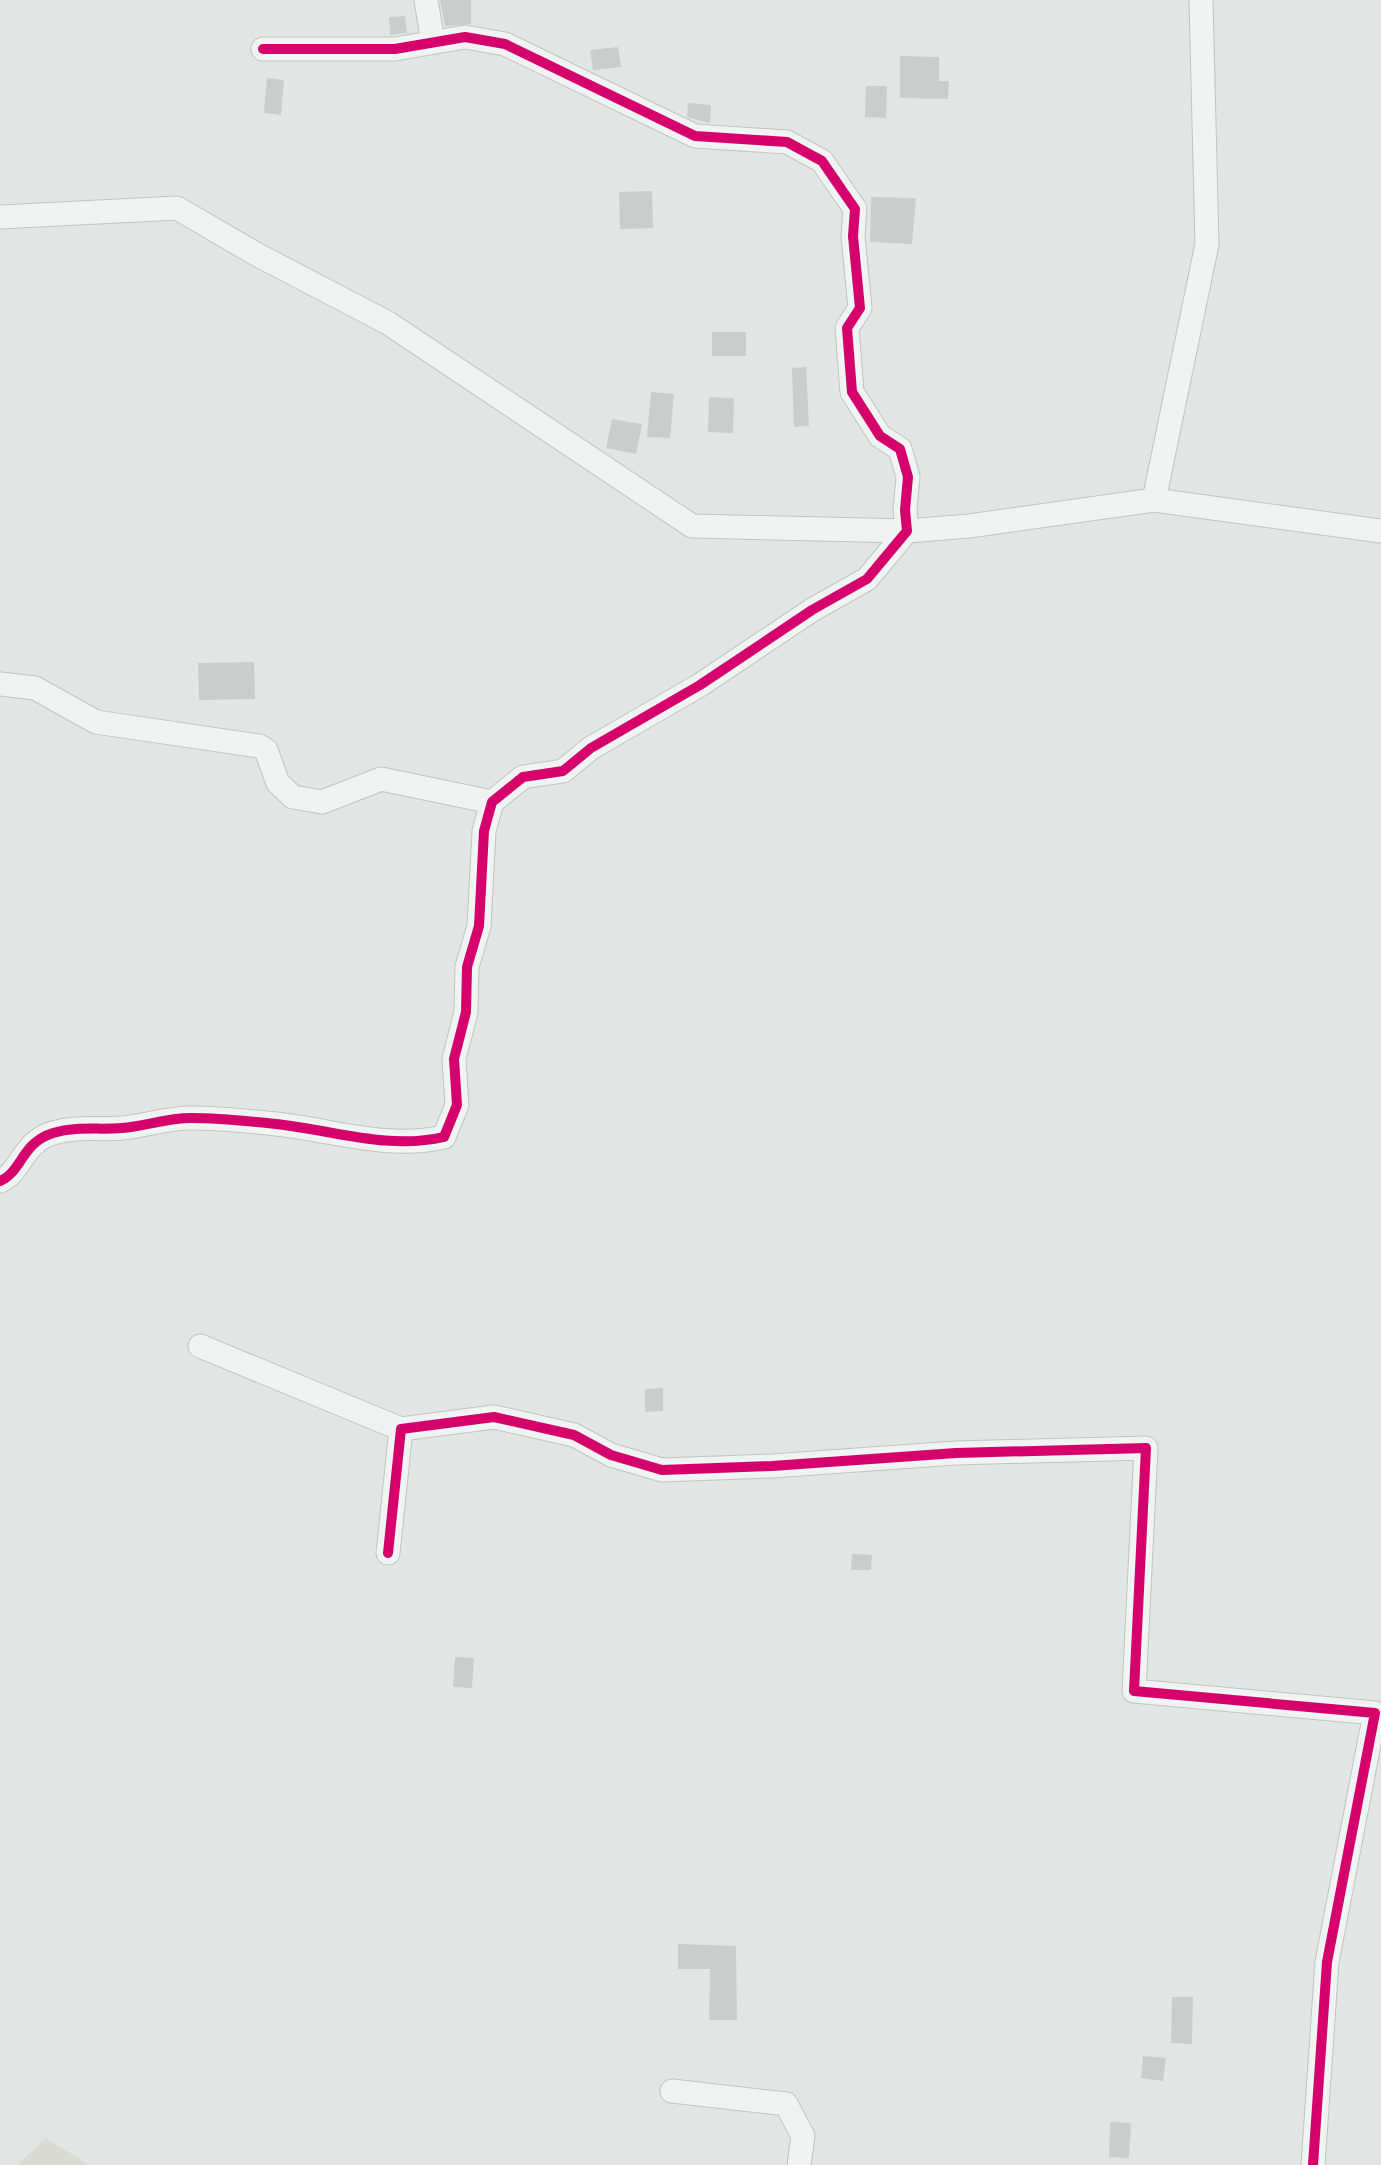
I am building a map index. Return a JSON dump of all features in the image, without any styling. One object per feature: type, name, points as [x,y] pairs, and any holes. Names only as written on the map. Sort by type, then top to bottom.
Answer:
[{"type":"street","points":[[426,0],[433,42]]},
{"type":"street","points":[[1154,500],[1206,244],[1201,0]]},
{"type":"street","points":[[0,1181],[9,1178],[28,1146],[51,1133],[85,1127],[121,1128],[190,1118],[274,1123],[363,1140],[416,1143],[444,1137],[457,1105],[454,1059],[466,1012],[467,967],[479,926],[484,831],[492,802],[523,777],[563,771],[591,748],[700,685],[812,610],[867,579],[907,531],[905,510],[908,477],[900,449],[880,436],[852,392],[847,328],[860,308],[853,236],[855,209],[822,161],[787,142],[695,136],[505,44],[466,37],[395,49],[263,49]]},
{"type":"street","points":[[0,217],[177,208],[388,323],[692,526],[907,531],[969,526],[1154,500],[1381,531]]},
{"type":"street","points":[[0,684],[35,688],[96,722],[259,746],[266,750],[278,783],[293,797],[322,802],[382,779],[492,802]]},
{"type":"street","points":[[200,1346],[401,1429],[494,1417],[574,1435],[611,1455],[662,1470],[772,1466],[956,1453],[1146,1448],[1134,1691],[1375,1713],[1327,1962],[1313,2165]]},
{"type":"street","points":[[388,1553],[401,1429]]},
{"type":"street","points":[[672,2091],[786,2105],[803,2136],[799,2165]]},
{"type":"shaded area","points":[[46,2138],[89,2165],[17,2165]]},
{"type":"building","points":[[440,0],[471,0],[471,24],[445,26]]},
{"type":"building","points":[[405,16],[407,33],[390,35],[389,17]]},
{"type":"building","points":[[618,47],[621,67],[593,70],[590,50]]},
{"type":"building","points":[[900,56],[939,57],[939,81],[949,81],[948,99],[900,98]]},
{"type":"building","points":[[267,78],[284,80],[281,115],[264,113]]},
{"type":"building","points":[[866,86],[887,86],[886,118],[865,117]]},
{"type":"building","points":[[688,103],[711,105],[710,123],[687,117]]},
{"type":"building","points":[[652,191],[653,228],[620,229],[619,192]]},
{"type":"building","points":[[871,197],[916,198],[912,244],[870,242]]},
{"type":"building","points":[[712,332],[746,332],[746,356],[712,356]]},
{"type":"building","points":[[806,367],[809,426],[794,427],[792,368]]},
{"type":"building","points":[[651,392],[674,394],[670,438],[647,437]]},
{"type":"building","points":[[709,397],[734,398],[733,433],[708,432]]},
{"type":"building","points":[[612,419],[642,424],[636,454],[606,448]]},
{"type":"building","points":[[254,662],[255,699],[199,700],[198,663]]},
{"type":"building","points":[[663,1388],[663,1411],[645,1412],[645,1389]]},
{"type":"building","points":[[852,1554],[872,1555],[871,1570],[851,1570]]},
{"type":"building","points":[[455,1657],[474,1658],[472,1688],[453,1687]]},
{"type":"building","points":[[678,1944],[736,1946],[737,2020],[709,2020],[710,1969],[678,1969]]},
{"type":"building","points":[[1172,1997],[1193,1997],[1192,2044],[1171,2043]]},
{"type":"building","points":[[1143,2056],[1166,2058],[1163,2081],[1141,2078]]},
{"type":"building","points":[[1110,2122],[1131,2123],[1129,2158],[1109,2157]]},
{"type":"cycle path","points":[[0,1181],[13,1171],[34,1143],[53,1133],[79,1129],[122,1128],[182,1118],[276,1124],[381,1140],[444,1137],[457,1105],[454,1059],[466,1012],[467,967],[479,926],[484,831],[492,802],[523,777],[563,771],[591,748],[700,685],[812,610],[867,579],[907,531],[905,510],[908,477],[900,449],[880,436],[852,392],[847,328],[860,308],[853,236],[855,209],[822,161],[787,142],[695,136],[505,44],[465,37],[395,49],[263,49]]},
{"type":"cycle path","points":[[388,1553],[401,1429],[494,1417],[574,1435],[611,1455],[662,1470],[772,1466],[956,1453],[1146,1448],[1134,1691],[1375,1713],[1327,1962],[1313,2165]]}]
